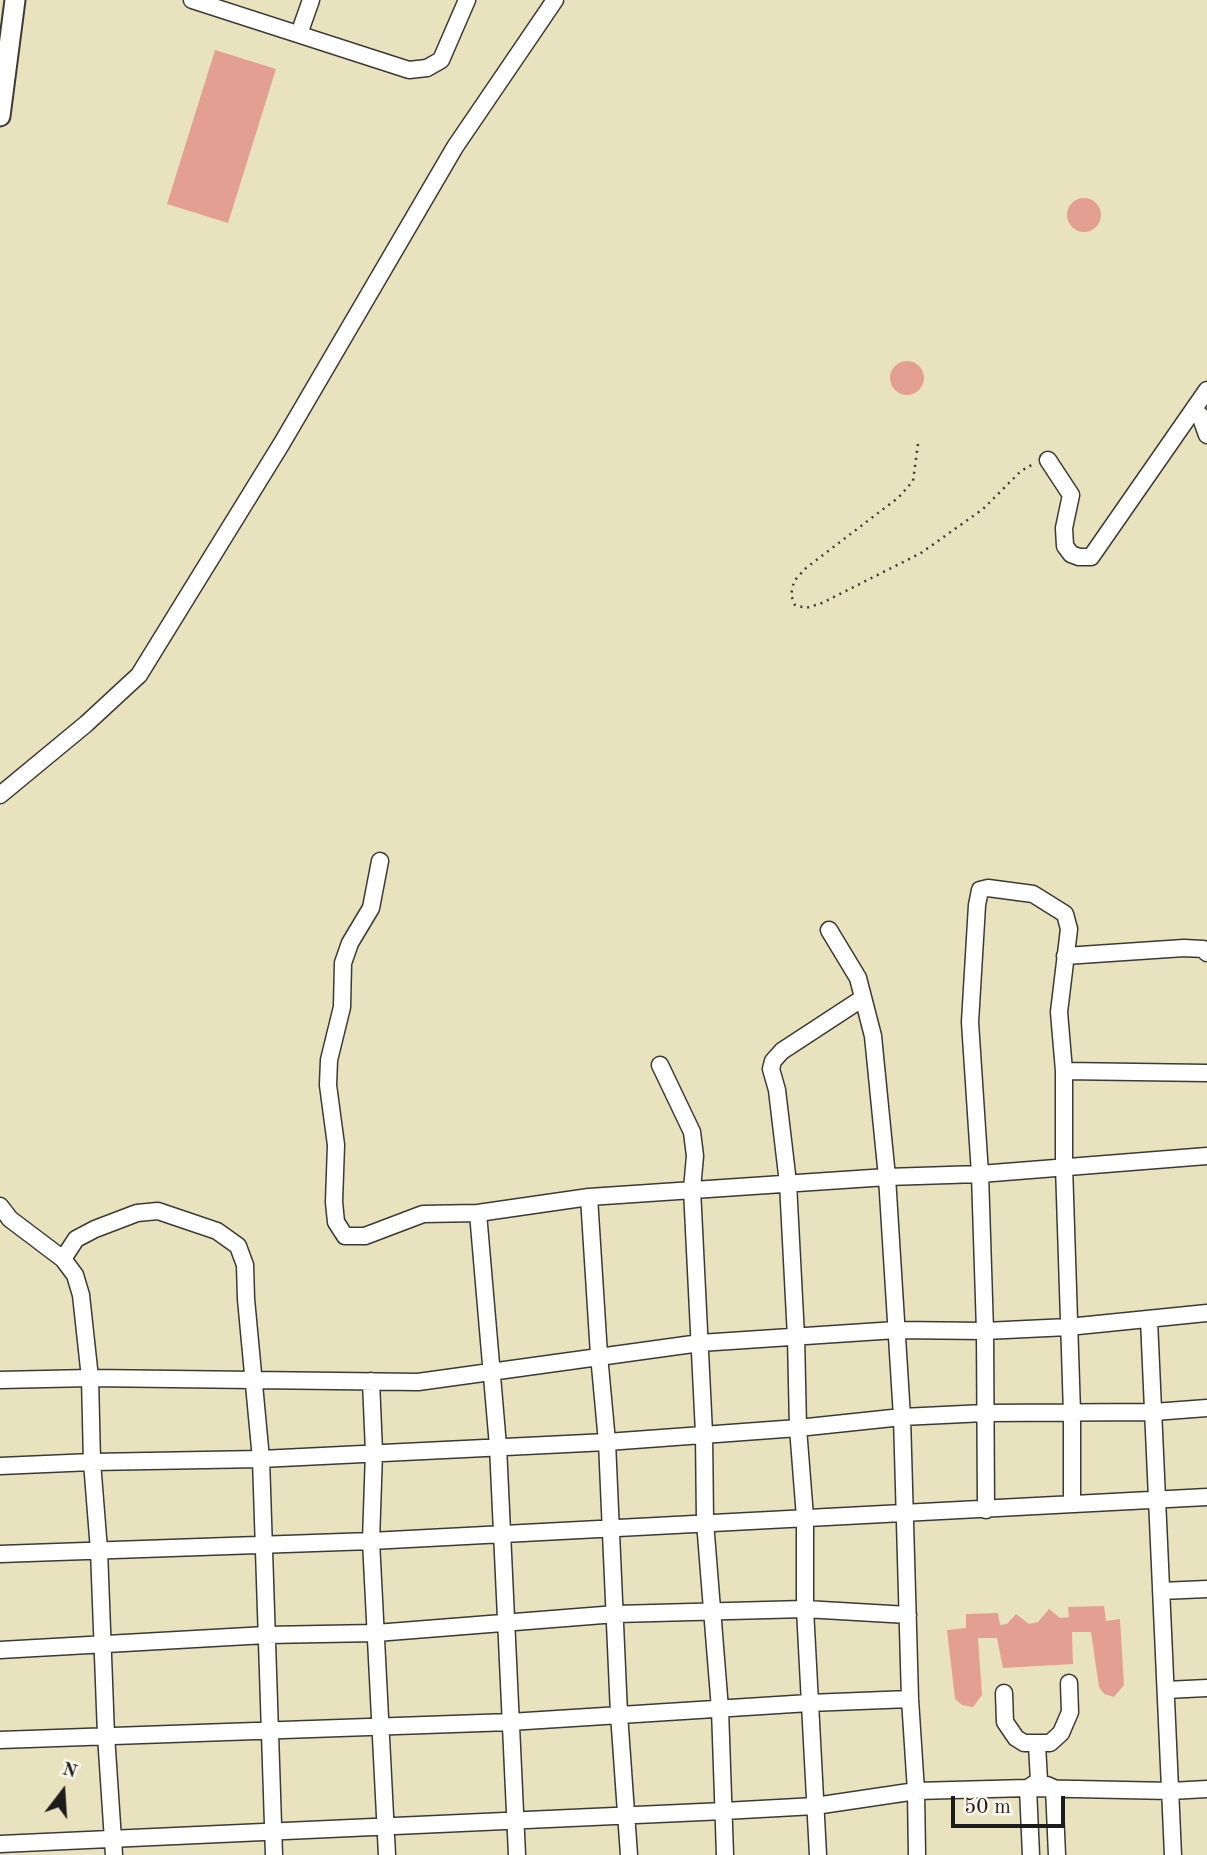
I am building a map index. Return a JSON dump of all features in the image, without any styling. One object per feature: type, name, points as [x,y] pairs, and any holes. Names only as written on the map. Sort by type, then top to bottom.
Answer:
[{"type":"main road","points":[[0,116],[10,4]]},
{"type":"street","points":[[192,0],[409,69],[428,68],[441,60],[467,0]]},
{"type":"street","points":[[299,34],[311,0]]},
{"type":"street","points":[[0,795],[86,724],[139,675],[282,443],[456,147],[555,0]]},
{"type":"street","points":[[1048,460],[1071,495],[1064,528],[1065,546],[1071,554],[1091,557],[1199,415],[1207,390]]},
{"type":"street","points":[[1199,415],[1207,436]]},
{"type":"street","points":[[380,861],[370,908],[350,943],[343,963],[342,1007],[329,1060],[328,1085],[336,1145],[334,1202],[336,1222],[345,1236],[365,1236],[423,1214],[478,1213],[589,1197],[887,1177],[979,1174],[1207,1156]]},
{"type":"street","points":[[986,1510],[985,1331],[970,1023],[977,905],[980,890],[988,888],[1033,894],[1065,914],[1069,929],[1059,1012],[1064,1071],[1072,1504]]},
{"type":"street","points":[[829,930],[858,978],[873,1036],[887,1177],[902,1417],[917,1855]]},
{"type":"street","points":[[1065,956],[1184,948],[1203,949],[1207,953]]},
{"type":"street","points":[[818,1855],[804,1609],[805,1517],[798,1428],[788,1183],[777,1090],[771,1069],[773,1061],[782,1051],[863,998]]},
{"type":"street","points":[[660,1065],[692,1132],[695,1156],[692,1189],[704,1433],[705,1522],[720,1709],[725,1855]]},
{"type":"street","points":[[1064,1071],[1207,1073]]},
{"type":"street","points":[[589,1197],[607,1442],[629,1855]]},
{"type":"street","points":[[62,1259],[76,1239],[95,1229],[137,1213],[158,1211],[218,1231],[238,1246],[245,1265],[261,1459],[274,1855]]},
{"type":"street","points":[[478,1213],[498,1446],[517,1855]]},
{"type":"street","points":[[3,1215],[62,1259],[75,1275],[81,1295],[90,1378],[92,1462],[114,1848]]},
{"type":"street","points":[[0,1380],[90,1378],[418,1382],[700,1343],[896,1330],[985,1331],[1068,1327],[1207,1313]]},
{"type":"street","points":[[1149,1320],[1173,1855]]},
{"type":"street","points":[[371,1381],[374,1452],[371,1541],[387,1855]]},
{"type":"street","points":[[0,1466],[261,1459],[607,1442],[798,1428],[902,1417],[985,1413],[1154,1412],[1207,1408]]},
{"type":"street","points":[[0,1554],[371,1541],[1207,1497]]},
{"type":"street","points":[[1161,1591],[1207,1589]]},
{"type":"street","points":[[0,1650],[266,1635],[376,1633],[616,1614],[804,1609],[908,1615]]},
{"type":"street","points":[[1004,1693],[1006,1722],[1016,1738],[1024,1743],[1037,1745],[1050,1743],[1061,1733],[1070,1712],[1069,1683]]},
{"type":"street","points":[[1166,1690],[1207,1688]]},
{"type":"street","points":[[0,1740],[510,1722],[910,1699]]},
{"type":"street","points":[[1031,1855],[1037,1745]]},
{"type":"street","points":[[0,1844],[114,1848],[274,1832],[815,1806],[916,1791],[1033,1784],[1054,1788],[1171,1791],[1207,1789]]},
{"type":"street","points":[[1054,1788],[1057,1855]]},
{"type":"path","points":[[918,443],[913,481],[899,497],[806,568],[794,581],[791,595],[794,605],[806,608],[822,603],[920,553],[983,509],[1021,471],[1034,463],[1048,460]]},
{"type":"building","points":[[215,50],[276,69],[228,223],[167,204]]},
{"type":"building","points":[[1084,198],[1096,203],[1101,215],[1096,227],[1084,232],[1072,227],[1067,215],[1072,203]]},
{"type":"building","points":[[907,361],[919,366],[924,378],[919,390],[907,395],[895,390],[890,378],[895,366]]},
{"type":"building","points":[[1104,1606],[1106,1621],[1120,1619],[1124,1685],[1114,1697],[1104,1694],[1099,1687],[1091,1632],[1072,1632],[1073,1664],[1003,1668],[997,1638],[978,1638],[982,1695],[973,1707],[962,1705],[955,1699],[947,1630],[966,1628],[966,1614],[998,1613],[1000,1625],[1007,1624],[1016,1614],[1029,1624],[1038,1622],[1049,1609],[1060,1618],[1069,1617],[1068,1607]]}]
